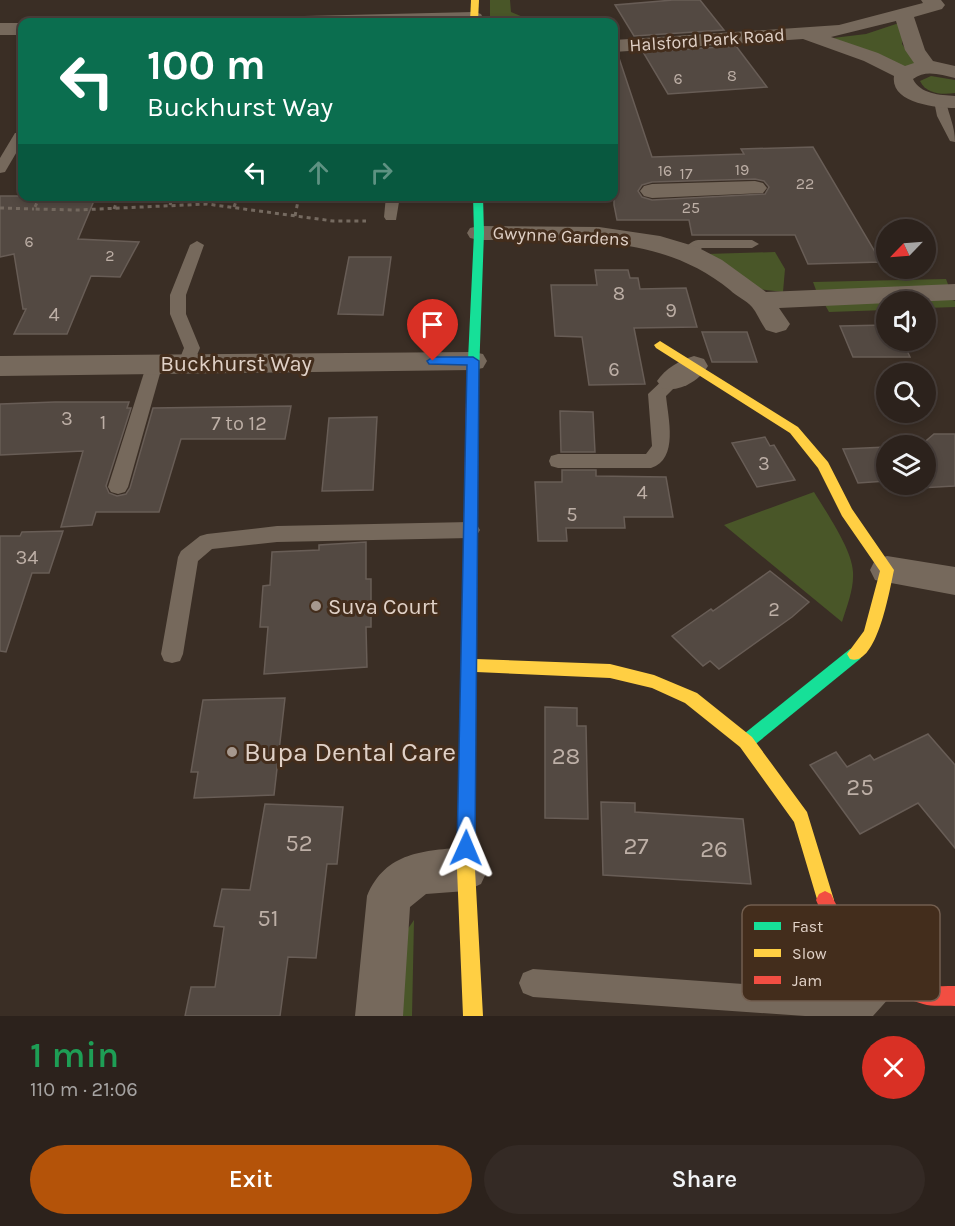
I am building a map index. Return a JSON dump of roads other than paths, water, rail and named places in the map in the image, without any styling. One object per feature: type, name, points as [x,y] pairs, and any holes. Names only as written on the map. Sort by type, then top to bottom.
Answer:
[{"type":"main road","points":[[473,1016],[466,869],[473,361],[479,232],[478,201]]},
{"type":"main road","points":[[660,345],[683,374],[794,430],[823,465],[847,512],[887,570],[871,634],[857,652],[746,742]]},
{"type":"main road","points":[[468,665],[610,671],[654,682],[692,698],[746,742],[801,818],[826,905]]},
{"type":"main road","points":[[940,995],[955,996]]},
{"type":"street","points":[[305,18],[309,0]]},
{"type":"street","name":"Halsford Park Road","points":[[618,46],[840,31],[940,3]]},
{"type":"street","points":[[380,18],[474,13]]},
{"type":"street","points":[[903,13],[915,50],[927,68]]},
{"type":"street","points":[[0,29],[18,29]]},
{"type":"street","name":"Halsford Park Road","points":[[800,33],[872,57],[906,74],[904,84],[909,89],[947,101]]},
{"type":"street","points":[[906,74],[927,68],[955,72]]},
{"type":"street","name":"Gwynne Gardens","points":[[644,241],[652,227],[655,200],[649,180],[755,188]]},
{"type":"street","name":"Gwynne Gardens","points":[[479,232],[616,235],[688,253],[713,265],[761,300],[776,324]]},
{"type":"street","points":[[761,300],[955,292]]},
{"type":"street","name":"Buckhurst Way","points":[[0,366],[473,361]]},
{"type":"street","points":[[887,570],[955,581]]},
{"type":"street","points":[[380,1016],[389,896],[417,873],[466,869]]},
{"type":"lane","points":[[947,101],[943,116],[955,138]]},
{"type":"lane","points":[[0,169],[18,139]]},
{"type":"lane","points":[[391,217],[393,201]]},
{"type":"lane","points":[[688,253],[698,244],[752,244]]},
{"type":"lane","points":[[186,363],[192,348],[178,314],[178,295],[196,245]]},
{"type":"lane","points":[[118,487],[155,363]]},
{"type":"lane","points":[[558,461],[651,461],[661,447],[657,394],[683,374]]},
{"type":"lane","points":[[172,654],[188,557],[207,542],[277,534],[470,530]]},
{"type":"lane","points":[[533,983],[742,998]]},
{"type":"lane","points":[[791,1001],[863,1006],[867,1001]]},
{"type":"place","name":"Suva Court","points":[[316,606]]},
{"type":"place","name":"Bupa Dental Care","points":[[232,752]]}]
